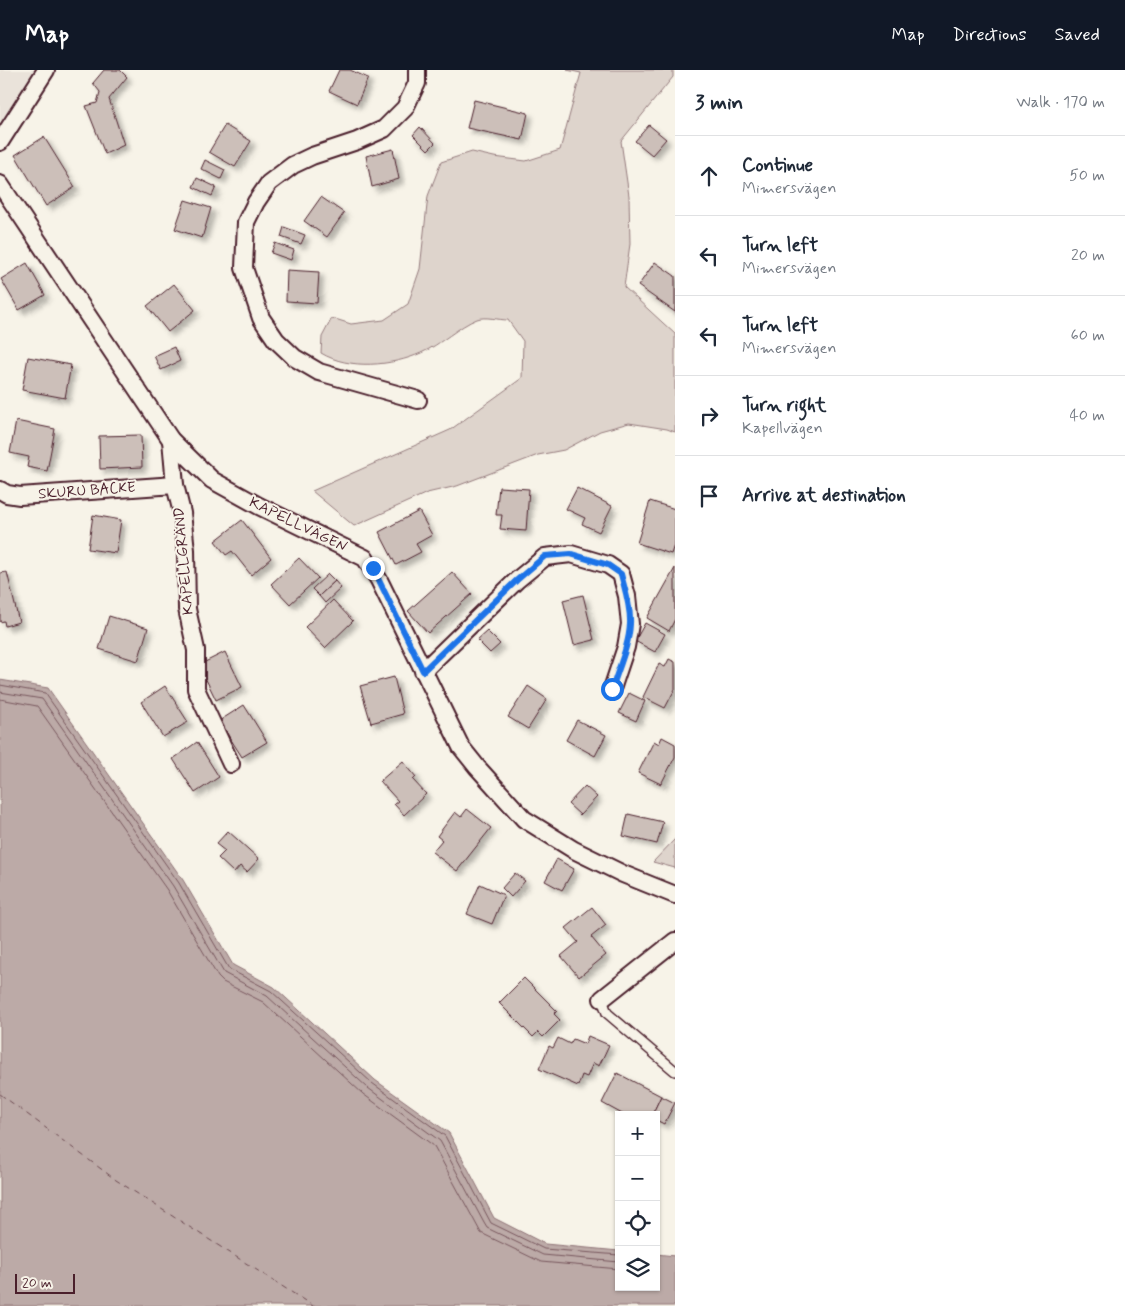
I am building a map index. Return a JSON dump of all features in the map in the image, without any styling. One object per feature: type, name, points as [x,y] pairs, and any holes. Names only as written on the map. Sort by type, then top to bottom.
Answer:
[{"type":"street","points":[[0,142],[46,70]]},
{"type":"street","points":[[417,70],[417,83],[405,108],[384,129],[357,141],[312,156],[293,165],[269,183],[256,202],[246,222],[244,268],[261,318],[276,340],[295,358],[319,372],[418,400]]},
{"type":"street","name":"KAPELLVÄGEN","points":[[0,184],[171,440],[212,480],[259,506],[365,558],[379,580],[461,747],[524,819],[574,850],[623,874],[675,895]]},
{"type":"street","name":"KAPELLGRÄND","points":[[171,440],[175,485],[182,513],[186,550],[186,609],[196,650],[196,689],[231,764]]},
{"type":"street","name":"SKURU BACKE","points":[[0,490],[8,494],[20,496],[175,485]]},
{"type":"street","points":[[423,671],[517,580],[545,556],[571,554],[608,565],[621,574],[627,596],[630,624],[626,647],[612,689]]},
{"type":"street","points":[[602,998],[675,941]]},
{"type":"lane","points":[[602,998],[606,1013],[675,1071]]},
{"type":"shaded area","points":[[0,70],[34,70],[0,126]]},
{"type":"shaded area","points":[[567,70],[673,70],[673,77],[621,141],[629,196],[630,244],[624,287],[675,334],[675,432],[629,423],[600,431],[564,450],[538,455],[457,486],[427,493],[354,526],[312,491],[450,430],[522,378],[523,341],[508,320],[480,318],[463,326],[421,353],[397,361],[357,364],[344,362],[321,353],[322,337],[332,318],[351,324],[384,320],[408,304],[420,269],[428,196],[441,162],[472,152],[526,161],[560,150],[581,73]]},
{"type":"shaded area","points":[[675,839],[675,868],[653,862]]},
{"type":"water","points":[[0,680],[48,688],[183,880],[233,965],[274,987],[375,1080],[449,1133],[494,1218],[545,1244],[615,1251],[615,1291],[660,1291],[660,1254],[675,1256],[675,1306],[0,1306]]},
{"type":"building","points":[[104,70],[120,70],[127,77],[109,99],[124,145],[105,154],[86,106],[97,103],[100,92],[93,83]]},
{"type":"building","points":[[339,70],[350,70],[368,78],[357,104],[329,91]]},
{"type":"building","points":[[474,100],[528,113],[522,140],[467,128]]},
{"type":"building","points":[[225,125],[251,141],[235,167],[209,152]]},
{"type":"building","points":[[649,125],[666,139],[652,155],[635,141]]},
{"type":"building","points":[[420,127],[435,143],[428,150],[413,135]]},
{"type":"building","points":[[44,137],[75,187],[46,206],[15,155]]},
{"type":"building","points":[[393,149],[399,179],[372,187],[366,156]]},
{"type":"building","points":[[205,160],[225,170],[221,179],[201,169]]},
{"type":"building","points":[[197,178],[216,187],[212,196],[193,187]]},
{"type":"building","points":[[321,197],[344,213],[327,237],[304,221]]},
{"type":"building","points":[[185,200],[211,208],[202,238],[175,229]]},
{"type":"building","points":[[284,227],[305,235],[301,244],[281,237]]},
{"type":"building","points":[[275,243],[294,250],[291,260],[271,253]]},
{"type":"building","points":[[655,262],[675,276],[675,312],[638,286]]},
{"type":"building","points":[[27,263],[45,295],[19,310],[1,279]]},
{"type":"building","points":[[287,270],[319,272],[317,303],[286,301]]},
{"type":"building","points":[[174,284],[195,310],[168,332],[147,306]]},
{"type":"building","points":[[174,347],[180,361],[161,370],[154,356]]},
{"type":"building","points":[[28,357],[71,365],[65,398],[22,390]]},
{"type":"building","points":[[16,421],[55,429],[47,471],[27,467],[29,457],[10,453]]},
{"type":"building","points":[[141,435],[142,467],[100,469],[99,436]]},
{"type":"building","points":[[499,487],[529,489],[526,531],[500,529],[502,515],[496,515]]},
{"type":"building","points":[[577,488],[612,506],[599,532],[582,524],[585,518],[566,509]]},
{"type":"building","points":[[650,501],[675,509],[675,542],[671,554],[637,543]]},
{"type":"building","points":[[419,511],[432,535],[416,544],[421,552],[396,565],[379,532]]},
{"type":"building","points":[[93,515],[121,520],[116,553],[88,549]]},
{"type":"building","points":[[242,520],[271,558],[251,575],[232,551],[226,555],[215,541]]},
{"type":"building","points":[[299,558],[318,578],[290,604],[271,584]]},
{"type":"building","points":[[675,568],[675,619],[669,631],[647,618]]},
{"type":"building","points":[[7,572],[19,622],[5,626],[4,621],[0,622],[0,573]]},
{"type":"building","points":[[452,572],[472,594],[428,633],[408,611]]},
{"type":"building","points":[[328,574],[335,581],[319,596],[312,589]]},
{"type":"building","points":[[335,581],[341,588],[325,603],[319,596]]},
{"type":"building","points":[[583,595],[594,640],[574,645],[563,600]]},
{"type":"building","points":[[333,600],[353,621],[325,648],[305,627]]},
{"type":"building","points":[[109,616],[148,628],[138,661],[99,649]]},
{"type":"building","points":[[645,623],[665,634],[655,652],[635,641]]},
{"type":"building","points":[[487,631],[500,644],[490,653],[477,640]]},
{"type":"building","points":[[225,652],[242,687],[216,700],[199,665]]},
{"type":"building","points":[[669,659],[675,662],[675,689],[665,708],[643,697],[659,664],[665,667]]},
{"type":"building","points":[[394,677],[403,714],[371,723],[360,686]]},
{"type":"building","points":[[165,686],[188,722],[163,737],[141,702]]},
{"type":"building","points":[[528,686],[547,699],[528,729],[508,717]]},
{"type":"building","points":[[629,693],[645,701],[636,721],[619,713]]},
{"type":"building","points":[[244,705],[267,742],[242,757],[219,721]]},
{"type":"building","points":[[577,720],[606,735],[595,756],[566,740]]},
{"type":"building","points":[[662,737],[675,744],[675,757],[661,784],[638,773],[654,741],[659,744]]},
{"type":"building","points":[[197,742],[219,777],[195,793],[173,759]]},
{"type":"building","points":[[403,761],[416,777],[413,780],[426,794],[404,815],[394,804],[398,801],[380,781]]},
{"type":"building","points":[[585,786],[597,797],[580,815],[568,804]]},
{"type":"building","points":[[467,809],[491,828],[457,871],[432,852],[442,840],[437,836],[455,812],[461,817]]},
{"type":"building","points":[[628,814],[663,822],[657,844],[623,836]]},
{"type":"building","points":[[228,831],[259,859],[247,872],[240,866],[234,873],[218,858],[225,851],[216,844]]},
{"type":"building","points":[[557,859],[574,869],[562,890],[545,881]]},
{"type":"building","points":[[515,873],[525,881],[511,897],[502,888]]},
{"type":"building","points":[[480,884],[504,895],[492,924],[467,914]]},
{"type":"building","points":[[592,907],[606,925],[591,937],[606,955],[579,977],[561,956],[578,942],[566,928]]},
{"type":"building","points":[[524,978],[557,1011],[554,1014],[560,1020],[543,1037],[538,1032],[533,1037],[499,1003]]},
{"type":"building","points":[[588,1036],[609,1045],[599,1066],[593,1063],[587,1077],[582,1075],[578,1086],[539,1069],[549,1046],[553,1048],[558,1038],[570,1044],[573,1039],[585,1044]]},
{"type":"building","points":[[617,1073],[661,1096],[654,1111],[617,1111],[602,1103]]},
{"type":"building","points":[[661,1096],[675,1103],[664,1124],[660,1122],[660,1111],[654,1111]]},
{"type":"ferry route","points":[[0,1094],[116,1180],[313,1306]]},
{"type":"route","points":[[373,568],[423,671],[517,580],[545,556],[571,554],[608,565],[621,574],[627,596],[630,624],[626,647],[612,689]]}]
